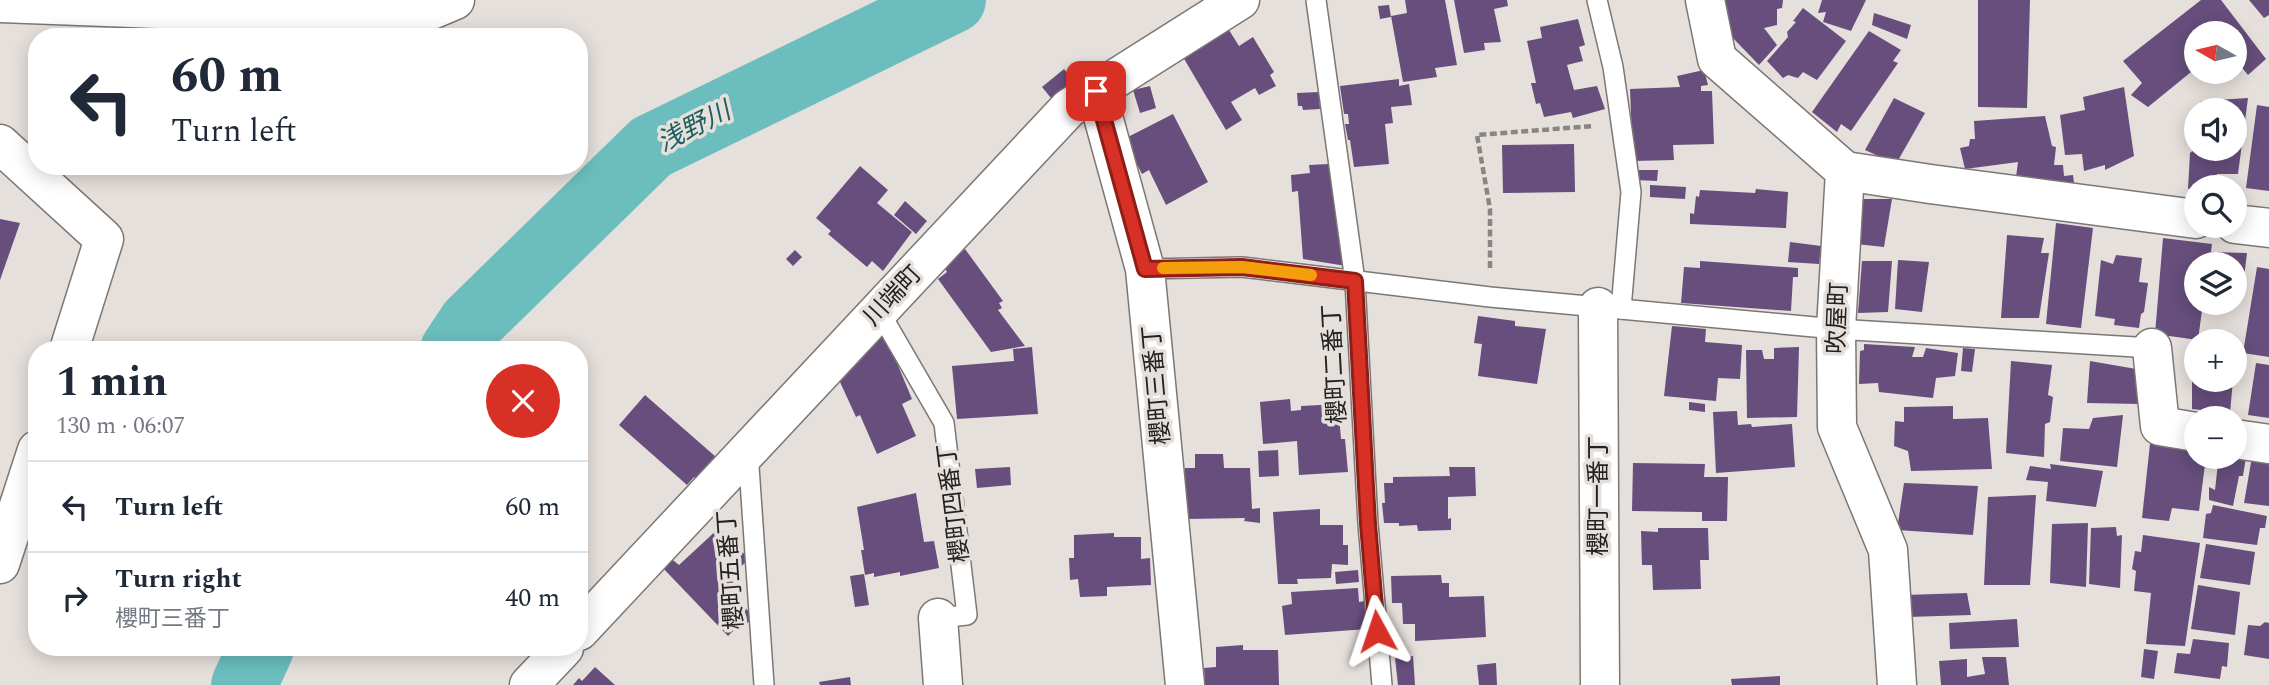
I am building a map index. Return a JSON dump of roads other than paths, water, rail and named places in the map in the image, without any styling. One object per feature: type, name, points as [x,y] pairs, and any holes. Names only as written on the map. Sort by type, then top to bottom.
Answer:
[{"type":"street","points":[[0,3],[313,15],[429,11],[455,0]]},
{"type":"street","name":"川端町","points":[[588,621],[1069,108],[1240,0]]},
{"type":"street","points":[[1705,0],[1717,59],[1845,171],[2184,217]]},
{"type":"street","name":"櫻町三番丁","points":[[1096,91],[1145,269],[1185,685]]},
{"type":"street","points":[[0,144],[28,170]]},
{"type":"street","name":"吹屋町","points":[[1845,171],[1836,328],[1837,427],[1888,550],[1896,685]]},
{"type":"street","points":[[34,175],[104,239],[72,341]]},
{"type":"street","points":[[2247,225],[2269,228]]},
{"type":"street","name":"櫻町一番丁","points":[[1600,685],[1610,308]]},
{"type":"street","points":[[2152,348],[2160,426],[2184,430]]},
{"type":"street","points":[[2247,441],[2269,444]]},
{"type":"street","points":[[0,564],[28,478]]},
{"type":"street","name":"櫻町四番丁","points":[[938,618],[943,685]]},
{"type":"street","points":[[529,685],[556,656]]},
{"type":"lane","name":"櫻町二番丁","points":[[1317,0],[1355,281],[1368,524],[1382,685]]},
{"type":"lane","name":"櫻町一番丁","points":[[1597,0],[1613,66],[1631,192],[1610,308]]},
{"type":"lane","points":[[1145,269],[1242,267],[1490,297],[1610,308],[1836,328],[2152,348]]},
{"type":"lane","name":"櫻町四番丁","points":[[879,312],[944,423],[967,615],[938,618]]},
{"type":"lane","name":"櫻町五番丁","points":[[748,451],[764,685]]},
{"type":"waterway","name":"浅野川","points":[[459,341],[471,323],[651,147],[953,0]]},
{"type":"waterway","name":"浅野川","points":[[244,685],[257,656]]}]
